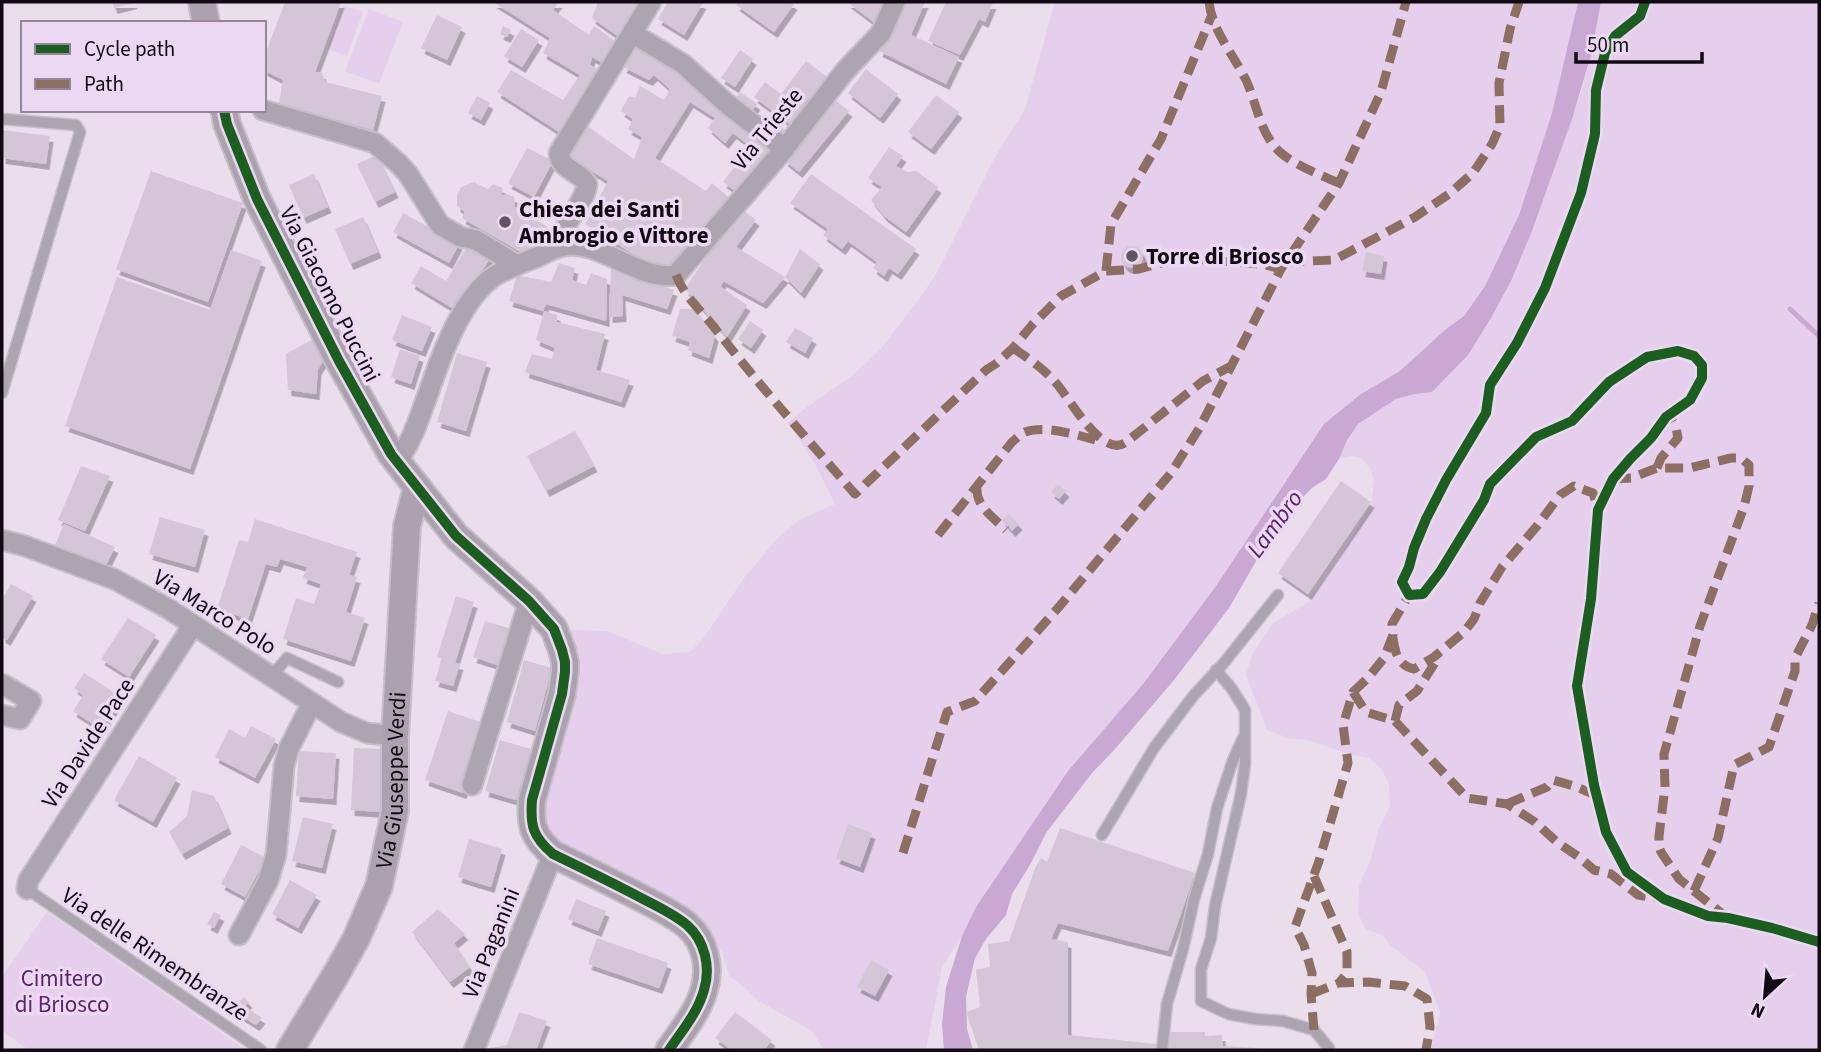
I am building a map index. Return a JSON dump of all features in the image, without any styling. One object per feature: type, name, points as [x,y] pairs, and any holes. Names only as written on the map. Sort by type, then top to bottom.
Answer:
[{"type":"street","points":[[202,2],[206,21]]},
{"type":"street","points":[[407,526],[394,457],[412,438],[449,335],[477,293],[494,277],[558,249],[587,184],[585,179],[563,165],[559,160],[559,153],[651,2]]},
{"type":"street","name":"Via Trieste","points":[[558,249],[585,248],[667,277],[676,275],[785,149],[845,71],[881,33],[895,2]]},
{"type":"street","points":[[632,33],[683,64],[736,111],[785,149]]},
{"type":"street","points":[[266,111],[375,143],[408,174],[440,225],[461,237],[476,240],[517,265]]},
{"type":"street","name":"Via Giacomo Puccini","points":[[224,112],[257,199],[339,361],[394,457],[456,536],[528,601],[554,629],[565,662],[562,694],[532,800],[531,818],[534,831],[542,844],[553,854]]},
{"type":"street","name":"Via Giuseppe Verdi","points":[[290,1050],[350,949],[379,886],[395,811],[396,736],[407,526],[417,487]]},
{"type":"street","name":"Via Marco Polo","points":[[2,540],[114,579],[193,625],[341,722],[367,733],[396,736]]},
{"type":"street","points":[[472,785],[528,601]]},
{"type":"street","name":"Via Davide Pace","points":[[27,889],[28,881],[193,625]]},
{"type":"street","points":[[2,684],[31,701],[20,719],[2,715]]},
{"type":"street","points":[[239,935],[268,881],[276,855],[284,766],[289,748],[312,703]]},
{"type":"street","points":[[553,854],[661,908],[687,925],[699,939],[706,954],[704,989],[694,1013],[669,1050]]},
{"type":"street","name":"Via Paganini","points":[[474,1050],[553,854]]},
{"type":"lane","points":[[2,119],[76,125],[80,132],[2,393]]},
{"type":"lane","points":[[1102,835],[1154,748],[1194,695],[1278,596]]},
{"type":"lane","points":[[272,677],[287,658],[338,682]]},
{"type":"lane","points":[[1216,670],[1245,710],[1245,764],[1241,794],[1215,906],[1211,938],[1201,969],[1201,1001],[1228,1014],[1283,1021],[1314,1030],[1329,1050]]},
{"type":"lane","points":[[1162,1050],[1167,1004],[1208,854],[1217,808],[1245,734]]},
{"type":"lane","name":"Via delle Rimembranze","points":[[27,889],[261,1050]]},
{"type":"green space","points":[[1055,2],[1578,2],[1552,113],[1519,215],[1485,286],[1464,316],[1400,371],[1361,394],[1286,480],[1216,586],[1143,684],[1068,771],[976,907],[962,936],[942,967],[926,1050],[824,1050],[812,1031],[757,1000],[729,976],[721,948],[707,972],[699,939],[553,854],[532,800],[562,694],[554,629],[607,631],[663,654],[690,652],[703,639],[744,578],[774,542],[799,520],[835,504],[814,462],[788,423],[852,376],[879,351],[938,271],[995,157],[1025,109]]},
{"type":"green space","points":[[1601,2],[1819,2],[1819,1050],[1431,1050],[1440,1012],[1425,972],[1390,945],[1383,936],[1366,929],[1358,914],[1359,886],[1371,859],[1378,831],[1390,806],[1389,784],[1382,770],[1369,758],[1307,740],[1288,738],[1267,730],[1246,675],[1252,655],[1273,623],[1307,603],[1333,569],[1371,505],[1374,481],[1371,469],[1361,458],[1351,456],[1339,459],[1347,440],[1358,424],[1396,399],[1432,392],[1532,231],[1581,92]]},
{"type":"green space","points":[[343,5],[363,12],[347,56],[327,49]]},
{"type":"green space","points":[[369,9],[403,22],[379,84],[345,71]]},
{"type":"green space","name":"Cimitero di Briosco","points":[[47,912],[246,1050],[29,1050],[2,1031],[2,977]]},
{"type":"water","name":"Lambro","points":[[1578,2],[1601,2],[1591,55],[1572,119],[1532,231],[1511,281],[1491,318],[1468,355],[1432,392],[1396,399],[1358,424],[1326,479],[1312,488],[1290,510],[1273,532],[1229,608],[1210,633],[1174,680],[1092,773],[1046,833],[1012,894],[1006,915],[986,939],[975,958],[966,997],[967,1029],[973,1050],[944,1050],[942,1024],[946,987],[962,936],[976,907],[1068,771],[1143,684],[1216,586],[1324,424],[1361,394],[1400,371],[1464,316],[1485,286],[1519,215],[1552,113]]},
{"type":"building","points":[[112,2],[134,2],[134,3],[114,8]]},
{"type":"building","points":[[285,2],[341,2],[315,72],[322,73],[325,82],[382,96],[373,130],[279,103],[283,80],[266,71],[266,52]]},
{"type":"building","points":[[493,2],[559,2],[553,10],[589,35],[594,26],[619,44],[606,65],[592,57],[590,65],[605,73],[567,137],[497,92],[511,70],[563,100],[580,75],[543,53],[550,38]]},
{"type":"building","points":[[598,2],[646,2],[622,39],[592,18]]},
{"type":"building","points":[[668,2],[703,3],[684,35],[658,19]]},
{"type":"building","points":[[739,2],[794,4],[774,32],[736,5]]},
{"type":"building","points":[[847,2],[890,2],[879,26]]},
{"type":"building","points":[[900,2],[925,2],[911,35],[959,57],[946,84],[879,51]]},
{"type":"building","points":[[946,2],[993,3],[985,22],[979,19],[960,55],[928,41]]},
{"type":"building","points":[[437,15],[462,27],[447,60],[421,48]]},
{"type":"building","points":[[503,26],[511,30],[507,37],[500,34]]},
{"type":"building","points":[[521,29],[539,40],[522,67],[504,56]]},
{"type":"building","points":[[638,43],[682,68],[774,144],[759,169],[738,193],[723,182],[750,146],[733,133],[725,143],[708,128],[715,118],[690,102],[655,158],[706,191],[712,183],[732,200],[672,272],[653,266],[585,224],[608,181],[564,154],[583,123],[634,159],[642,137],[628,129],[633,119],[621,111],[629,96],[635,98],[640,86],[664,100],[670,89],[654,75],[649,80],[623,67]]},
{"type":"building","points":[[740,50],[753,59],[735,87],[721,78]]},
{"type":"building","points":[[806,61],[831,80],[795,128],[754,97],[765,82],[781,94]]},
{"type":"building","points":[[866,69],[898,94],[880,118],[848,93]]},
{"type":"building","points":[[740,92],[757,104],[747,117],[731,105]]},
{"type":"building","points":[[936,95],[959,112],[931,149],[908,132]]},
{"type":"building","points":[[477,96],[490,103],[481,120],[468,113]]},
{"type":"building","points":[[834,99],[849,111],[799,172],[784,160]]},
{"type":"building","points":[[765,116],[787,131],[780,142],[758,127]]},
{"type":"building","points":[[2,130],[50,136],[46,164],[2,158]]},
{"type":"building","points":[[889,147],[903,156],[896,166],[907,172],[916,171],[938,187],[906,232],[884,216],[871,200],[882,187],[868,178]]},
{"type":"building","points":[[527,148],[553,161],[534,197],[508,183]]},
{"type":"building","points":[[377,155],[395,192],[375,202],[357,164]]},
{"type":"building","points":[[151,171],[243,203],[208,302],[116,269]]},
{"type":"building","points":[[314,174],[328,207],[303,218],[289,185]]},
{"type":"building","points":[[811,174],[916,249],[898,274],[889,268],[884,276],[873,268],[877,262],[848,241],[842,249],[823,235],[828,229],[790,203]]},
{"type":"building","name":"Chiesa dei Santi Ambrogio e Vittore","points":[[474,182],[488,189],[493,184],[503,188],[501,196],[507,194],[514,197],[515,207],[548,227],[531,258],[462,218],[465,212],[457,206],[457,195],[461,187]]},
{"type":"building","points":[[739,207],[756,220],[736,247],[785,277],[763,303],[723,281],[721,287],[747,305],[727,337],[685,289]]},
{"type":"building","points":[[403,213],[459,244],[449,263],[393,232]]},
{"type":"building","points":[[363,217],[378,252],[350,264],[335,229]]},
{"type":"building","points":[[470,242],[492,255],[457,311],[411,283],[421,266],[446,281]]},
{"type":"building","name":"Torre di Briosco","points":[[1132,246],[1140,249],[1143,257],[1140,265],[1132,268],[1124,265],[1121,257],[1124,249]]},
{"type":"building","points":[[800,249],[820,264],[801,293],[785,277]]},
{"type":"building","points":[[231,250],[262,261],[190,469],[65,426],[117,277],[210,310]]},
{"type":"building","name":"Torre di Briosco","points":[[1366,252],[1384,256],[1381,274],[1362,271]]},
{"type":"building","points":[[559,263],[575,268],[572,280],[586,285],[591,273],[607,279],[606,321],[546,304],[543,311],[509,301],[517,275],[551,282]]},
{"type":"building","points":[[611,269],[674,290],[667,309],[622,295],[623,316],[609,317]]},
{"type":"building","points":[[680,309],[695,309],[715,336],[709,358],[688,350],[690,342],[672,336]]},
{"type":"building","points":[[544,311],[557,315],[557,322],[605,334],[596,370],[630,380],[621,402],[525,372],[532,354],[552,359],[555,348],[536,340]]},
{"type":"building","points":[[402,315],[432,327],[422,351],[392,340]]},
{"type":"building","points":[[750,321],[763,330],[751,348],[738,339]]},
{"type":"building","points":[[795,328],[813,338],[805,353],[786,342]]},
{"type":"building","points":[[313,339],[324,360],[318,369],[316,394],[288,390],[286,354]]},
{"type":"building","points":[[400,349],[420,356],[411,384],[391,377]]},
{"type":"building","points":[[457,353],[487,362],[466,431],[437,422]]},
{"type":"building","points":[[575,431],[594,466],[546,491],[527,456]]},
{"type":"building","points":[[81,466],[110,476],[85,531],[58,520]]},
{"type":"building","points":[[1341,481],[1371,502],[1308,594],[1278,573]]},
{"type":"building","points":[[1058,484],[1066,491],[1059,499],[1051,492]]},
{"type":"building","points":[[1009,514],[1019,524],[1012,531],[1002,520]]},
{"type":"building","points":[[160,517],[205,530],[195,567],[149,554]]},
{"type":"building","points":[[255,519],[357,552],[349,575],[357,577],[346,612],[365,618],[351,661],[283,639],[296,598],[314,604],[321,584],[303,578],[307,567],[280,559],[277,567],[266,564],[248,619],[217,609],[239,540],[248,542]]},
{"type":"building","points":[[64,524],[115,547],[105,567],[55,545]]},
{"type":"building","points":[[11,584],[33,596],[7,640],[2,637],[2,599]]},
{"type":"building","points":[[456,596],[474,602],[455,663],[460,664],[453,686],[435,681],[442,659],[437,657]]},
{"type":"building","points":[[128,618],[156,635],[129,677],[101,659]]},
{"type":"building","points":[[485,621],[515,630],[504,667],[473,657]]},
{"type":"building","points":[[524,660],[552,668],[535,731],[507,722]]},
{"type":"building","points":[[84,673],[121,697],[101,729],[73,711],[83,695],[74,688]]},
{"type":"building","points":[[448,711],[486,724],[463,793],[425,780]]},
{"type":"building","points":[[251,726],[276,739],[255,778],[215,757],[229,729],[245,738]]},
{"type":"building","points":[[500,740],[531,749],[516,800],[485,791]]},
{"type":"building","points":[[354,748],[384,749],[381,812],[351,810]]},
{"type":"building","points":[[299,751],[336,753],[333,799],[296,796]]},
{"type":"building","points":[[139,756],[177,778],[153,822],[114,800]]},
{"type":"building","points":[[192,790],[214,796],[228,828],[182,854],[169,832],[187,816]]},
{"type":"building","points":[[303,817],[333,824],[322,868],[292,861]]},
{"type":"building","points":[[848,824],[872,833],[860,867],[836,858]]},
{"type":"building","points":[[1060,828],[1195,873],[1168,951],[1058,923],[1051,939],[1068,942],[1068,1035],[1157,1044],[1157,1050],[979,1050],[966,1012],[980,1007],[976,970],[990,967],[988,944],[1009,941],[1036,866],[1041,858],[1047,862]]},
{"type":"building","points":[[469,839],[502,849],[491,887],[458,877]]},
{"type":"building","points":[[241,845],[266,858],[245,897],[221,884]]},
{"type":"building","points":[[290,880],[317,895],[298,928],[272,914]]},
{"type":"building","points":[[576,899],[606,911],[598,931],[568,919]]},
{"type":"building","points":[[438,909],[465,934],[454,943],[470,967],[450,982],[412,932]]},
{"type":"building","points":[[214,912],[221,915],[214,928],[207,924]]},
{"type":"building","points":[[597,938],[668,963],[659,988],[588,964]]},
{"type":"building","points":[[871,960],[889,970],[875,996],[857,987]]},
{"type":"building","points":[[244,997],[249,1002],[237,1014],[232,1009]]},
{"type":"building","points":[[246,1007],[262,1018],[256,1025],[240,1015]]},
{"type":"building","points":[[519,1012],[547,1021],[536,1050],[484,1050],[507,1045]]},
{"type":"building","points":[[735,1012],[772,1040],[764,1050],[731,1050],[715,1038]]},
{"type":"building","points":[[1169,1032],[1222,1035],[1223,1046],[1258,1050],[1168,1050]]},
{"type":"waterway","points":[[1790,309],[1819,336]]},
{"type":"marked path","points":[[1209,2],[1214,22],[1246,80],[1264,128],[1274,146],[1294,162],[1339,183]]},
{"type":"marked path","points":[[903,853],[947,712],[975,701],[1058,608],[1171,473],[1200,427],[1281,269],[1339,183],[1381,92],[1406,2]]},
{"type":"marked path","points":[[1286,262],[1334,260],[1415,217],[1449,194],[1473,173],[1500,126],[1499,83],[1510,29],[1519,2]]},
{"type":"marked path","points":[[1106,271],[1111,224],[1161,139],[1211,17]]},
{"type":"marked path","points":[[676,275],[684,291],[855,494],[986,370],[1013,348],[1061,296],[1106,271],[1139,269],[1181,258],[1262,264],[1281,269]]},
{"type":"marked path","points":[[1013,348],[1051,378],[1096,434],[1106,442],[1116,445],[1125,443],[1203,381],[1233,365]]},
{"type":"marked path","points":[[1657,468],[1661,458],[1678,438],[1669,415]]},
{"type":"marked path","points":[[938,535],[1012,442],[1023,433],[1054,430],[1104,442]]},
{"type":"marked path","points":[[1613,479],[1631,478],[1657,468],[1689,468],[1731,458],[1741,458],[1749,465],[1749,486],[1744,507],[1700,626],[1664,754],[1665,787],[1659,836],[1661,852],[1679,879],[1725,916]]},
{"type":"marked path","points":[[977,486],[982,505],[1006,530]]},
{"type":"marked path","points":[[1393,638],[1398,658],[1404,665],[1414,669],[1434,657],[1464,632],[1502,567],[1560,495],[1574,486],[1593,493],[1598,509]]},
{"type":"marked path","points":[[1314,1030],[1312,973],[1304,945],[1295,927],[1319,861],[1348,763],[1343,725],[1353,692],[1384,658],[1393,635],[1392,624],[1409,595]]},
{"type":"marked path","points":[[1694,891],[1718,838],[1734,765],[1769,747],[1795,671],[1795,658],[1812,625],[1819,603]]},
{"type":"marked path","points":[[1395,721],[1399,705],[1417,691],[1438,658]]},
{"type":"marked path","points":[[1353,692],[1366,712],[1395,721],[1467,798],[1507,804],[1535,822],[1594,870],[1611,874],[1638,895],[1655,898]]},
{"type":"marked path","points":[[1507,804],[1547,787],[1553,780],[1597,796]]},
{"type":"marked path","points":[[1314,876],[1347,952],[1347,973],[1339,983]]},
{"type":"marked path","points":[[1311,994],[1339,983],[1368,982],[1405,986],[1427,999],[1430,1027],[1426,1050]]},
{"type":"cycle path","points":[[1645,2],[1640,16],[1615,36],[1605,53],[1596,90],[1595,134],[1581,193],[1545,288],[1517,343],[1490,385],[1486,413],[1426,519],[1402,582],[1409,595],[1423,594],[1440,572],[1484,500],[1490,484],[1536,437],[1572,421],[1609,382],[1647,357],[1678,351],[1694,356],[1702,365],[1702,378],[1690,400],[1666,417],[1651,438],[1613,479],[1598,510],[1591,599],[1577,686],[1594,785],[1606,832],[1627,872],[1664,899],[1708,916],[1772,928],[1819,942]]},
{"type":"cycle path","points":[[224,112],[257,199],[339,361],[391,454],[456,536],[529,601],[554,629],[562,650],[565,672],[562,694],[532,800],[532,824],[541,842],[553,854],[667,911],[687,925],[698,939],[705,955],[707,972],[704,990],[694,1014],[669,1050]]},
{"type":"place","name":"Chiesa dei Santi Ambrogio e Vittore","points":[[505,222]]},
{"type":"place","name":"Torre di Briosco","points":[[1132,256]]}]
